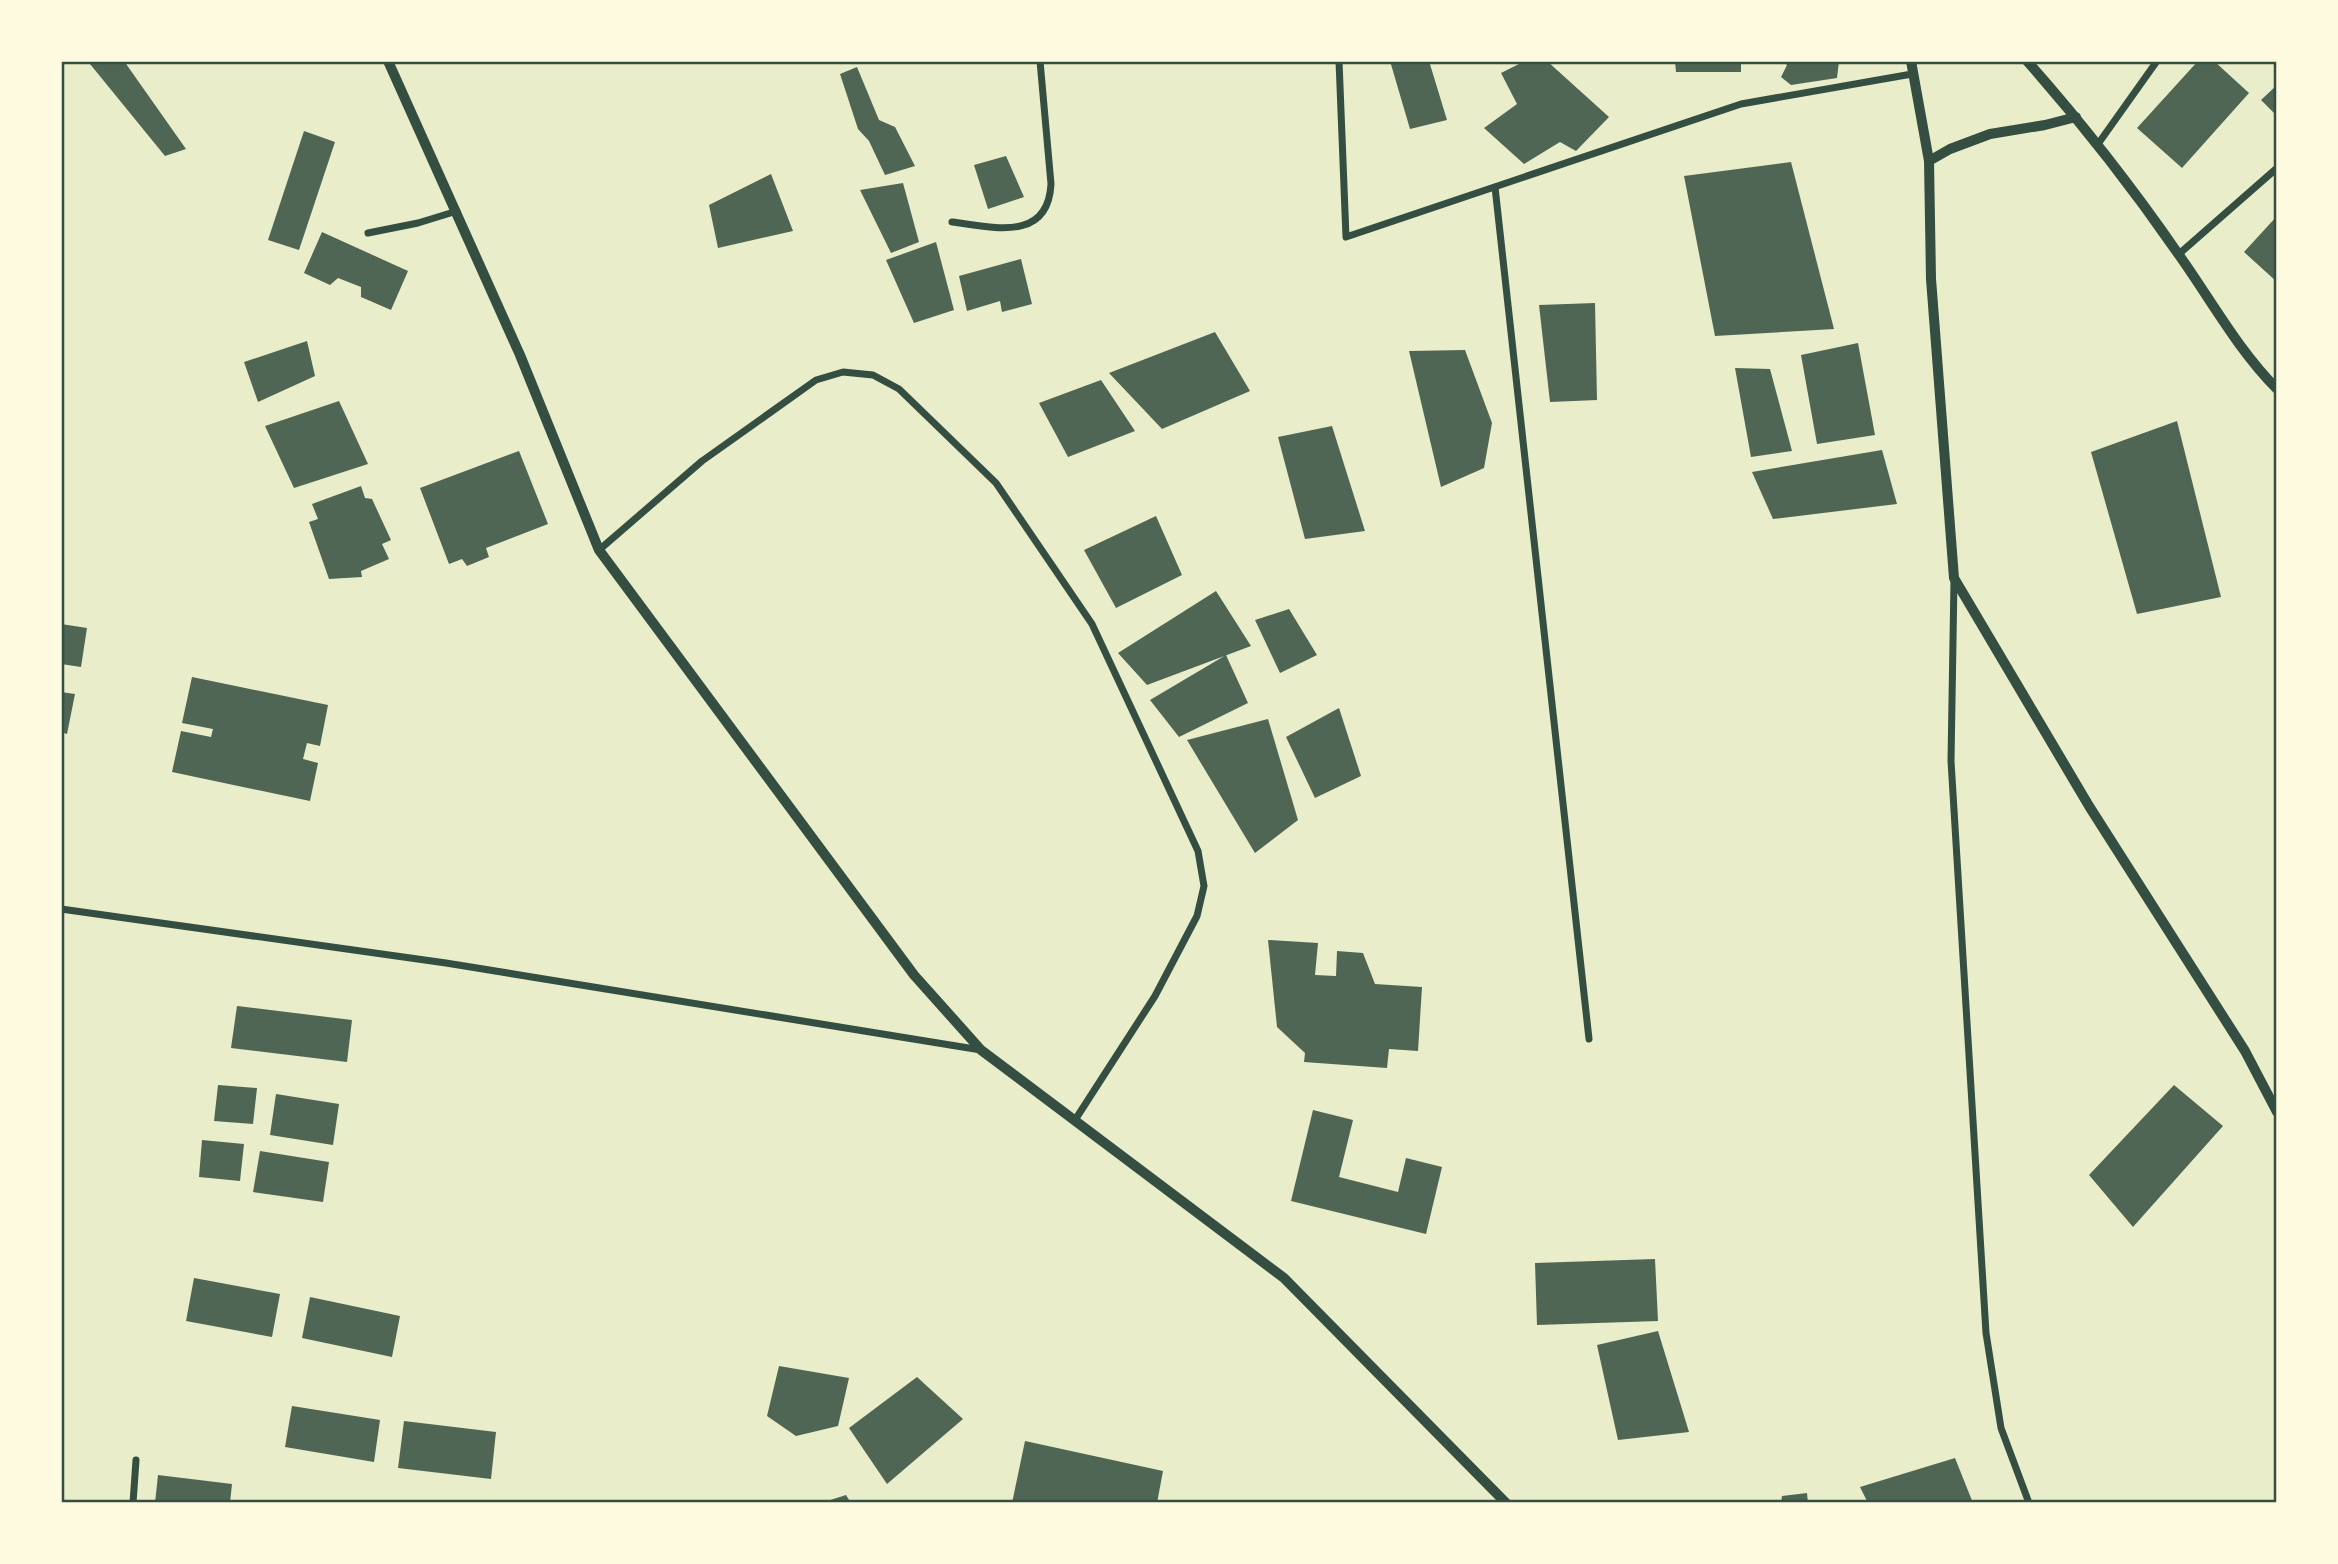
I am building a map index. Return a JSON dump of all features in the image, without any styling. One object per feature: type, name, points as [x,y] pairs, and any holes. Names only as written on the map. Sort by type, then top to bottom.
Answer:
[{"type":"street","points":[[388,61],[520,355],[599,550],[914,975],[981,1050],[1284,1278],[1506,1503]]},
{"type":"street","points":[[952,222],[1003,229],[1019,227],[1035,220],[1046,211],[1051,184],[1040,61]]},
{"type":"street","points":[[1339,61],[1346,237],[1741,104],[1912,74]]},
{"type":"street","points":[[1911,61],[1928,161],[1931,279],[1954,578],[1951,761],[1986,1332],[2001,1428],[2029,1503]]},
{"type":"street","points":[[2027,61],[2098,144],[2179,254],[2259,372],[2277,389]]},
{"type":"street","points":[[2098,144],[2157,61]]},
{"type":"street","points":[[1928,161],[1950,149],[1990,134],[2076,117]]},
{"type":"street","points":[[2179,254],[2277,168]]},
{"type":"street","points":[[1495,187],[1588,1039]]},
{"type":"street","points":[[368,233],[418,223],[457,211]]},
{"type":"street","points":[[599,550],[702,461],[816,380],[842,372],[873,375],[899,389],[996,483],[1092,624],[1198,851],[1204,886],[1197,916],[1155,996],[1075,1120]]},
{"type":"street","points":[[1954,578],[2088,806],[2245,1051],[2277,1112]]},
{"type":"street","points":[[61,909],[446,963],[981,1050]]},
{"type":"street","points":[[133,1503],[136,1460]]},
{"type":"building","points":[[96,61],[124,61],[186,149],[165,156],[90,64]]},
{"type":"building","points":[[1390,61],[1429,61],[1447,120],[1410,129]]},
{"type":"building","points":[[1525,61],[1547,61],[1609,117],[1576,151],[1560,142],[1524,164],[1484,128],[1517,104],[1501,73]]},
{"type":"building","points":[[1675,61],[1741,61],[1741,72],[1676,72]]},
{"type":"building","points":[[1783,61],[1839,61],[1837,78],[1791,85],[1781,77],[1787,65]]},
{"type":"building","points":[[2198,61],[2214,61],[2249,93],[2182,168],[2137,128]]},
{"type":"building","points":[[857,67],[879,120],[895,127],[915,166],[885,175],[869,141],[858,129],[840,74]]},
{"type":"building","points":[[2277,85],[2277,116],[2261,100]]},
{"type":"building","points":[[304,131],[335,142],[299,250],[268,240]]},
{"type":"building","points":[[1006,156],[1024,197],[988,209],[974,165]]},
{"type":"building","points":[[1791,162],[1834,329],[1715,336],[1684,176]]},
{"type":"building","points":[[771,174],[793,231],[718,248],[709,205]]},
{"type":"building","points":[[903,183],[919,242],[891,253],[860,190]]},
{"type":"building","points":[[2277,216],[2277,282],[2244,252]]},
{"type":"building","points":[[322,232],[408,271],[391,310],[361,297],[361,287],[338,278],[330,285],[304,273]]},
{"type":"building","points":[[936,242],[954,310],[914,323],[886,260]]},
{"type":"building","points":[[1021,259],[1032,304],[1002,312],[1000,301],[967,311],[959,276]]},
{"type":"building","points":[[1595,303],[1597,400],[1550,402],[1539,305]]},
{"type":"building","points":[[1215,332],[1250,391],[1162,429],[1109,373]]},
{"type":"building","points":[[307,341],[315,376],[258,402],[244,362]]},
{"type":"building","points":[[1858,343],[1875,435],[1817,444],[1801,355]]},
{"type":"building","points":[[1465,350],[1492,423],[1484,468],[1441,487],[1409,351]]},
{"type":"building","points":[[1735,368],[1770,369],[1792,451],[1751,457]]},
{"type":"building","points":[[1101,380],[1135,431],[1068,457],[1039,403]]},
{"type":"building","points":[[339,401],[368,464],[294,488],[265,426]]},
{"type":"building","points":[[2177,421],[2221,597],[2137,614],[2091,452]]},
{"type":"building","points":[[1332,426],[1365,531],[1305,539],[1278,437]]},
{"type":"building","points":[[1882,450],[1897,504],[1773,519],[1752,472]]},
{"type":"building","points":[[519,451],[548,524],[486,548],[489,557],[467,566],[462,559],[449,564],[420,488]]},
{"type":"building","points":[[361,486],[365,498],[372,499],[391,540],[382,544],[389,559],[361,571],[362,577],[329,579],[309,522],[318,519],[312,504]]},
{"type":"building","points":[[1156,516],[1182,575],[1116,608],[1084,550]]},
{"type":"building","points":[[1216,591],[1251,646],[1147,685],[1118,653]]},
{"type":"building","points":[[1289,609],[1317,655],[1280,673],[1255,620]]},
{"type":"building","points":[[61,624],[87,628],[81,667],[61,664]]},
{"type":"building","points":[[1226,655],[1248,703],[1179,737],[1150,700]]},
{"type":"building","points":[[192,677],[328,705],[320,746],[307,743],[303,759],[318,763],[310,801],[172,772],[181,731],[211,737],[213,729],[182,723]]},
{"type":"building","points":[[61,692],[75,694],[67,734],[61,732]]},
{"type":"building","points":[[1339,708],[1361,776],[1315,798],[1286,737]]},
{"type":"building","points":[[1268,719],[1298,820],[1255,853],[1187,740]]},
{"type":"building","points":[[1268,940],[1318,943],[1315,975],[1336,976],[1337,951],[1363,953],[1375,984],[1422,987],[1418,1051],[1389,1049],[1387,1068],[1304,1062],[1305,1053],[1277,1027]]},
{"type":"building","points":[[237,1006],[352,1020],[347,1062],[231,1048]]},
{"type":"building","points":[[218,1085],[257,1088],[253,1124],[214,1121]]},
{"type":"building","points":[[2174,1085],[2223,1126],[2133,1227],[2089,1175]]},
{"type":"building","points":[[276,1094],[339,1104],[333,1145],[270,1135]]},
{"type":"building","points":[[1313,1110],[1353,1120],[1339,1177],[1398,1192],[1406,1158],[1442,1167],[1426,1234],[1291,1201]]},
{"type":"building","points":[[202,1140],[244,1144],[240,1181],[199,1177]]},
{"type":"building","points":[[260,1151],[329,1162],[323,1202],[253,1192]]},
{"type":"building","points":[[1655,1259],[1658,1321],[1537,1325],[1535,1263]]},
{"type":"building","points":[[194,1278],[280,1294],[272,1337],[186,1321]]},
{"type":"building","points":[[310,1297],[400,1316],[392,1357],[302,1338]]},
{"type":"building","points":[[1658,1331],[1689,1432],[1618,1440],[1597,1345]]},
{"type":"building","points":[[779,1366],[849,1378],[838,1426],[796,1436],[767,1416]]},
{"type":"building","points":[[917,1377],[963,1419],[887,1484],[849,1428]]},
{"type":"building","points":[[292,1406],[380,1420],[374,1462],[285,1447]]},
{"type":"building","points":[[404,1421],[496,1432],[491,1479],[398,1468]]},
{"type":"building","points":[[1025,1441],[1163,1471],[1157,1503],[1012,1503]]},
{"type":"building","points":[[1955,1458],[1973,1503],[1868,1503],[1860,1487]]},
{"type":"building","points":[[158,1475],[232,1484],[230,1503],[155,1503]]},
{"type":"building","points":[[1807,1493],[1808,1503],[1781,1503],[1782,1496]]},
{"type":"building","points":[[846,1495],[851,1503],[824,1503],[824,1502]]}]
